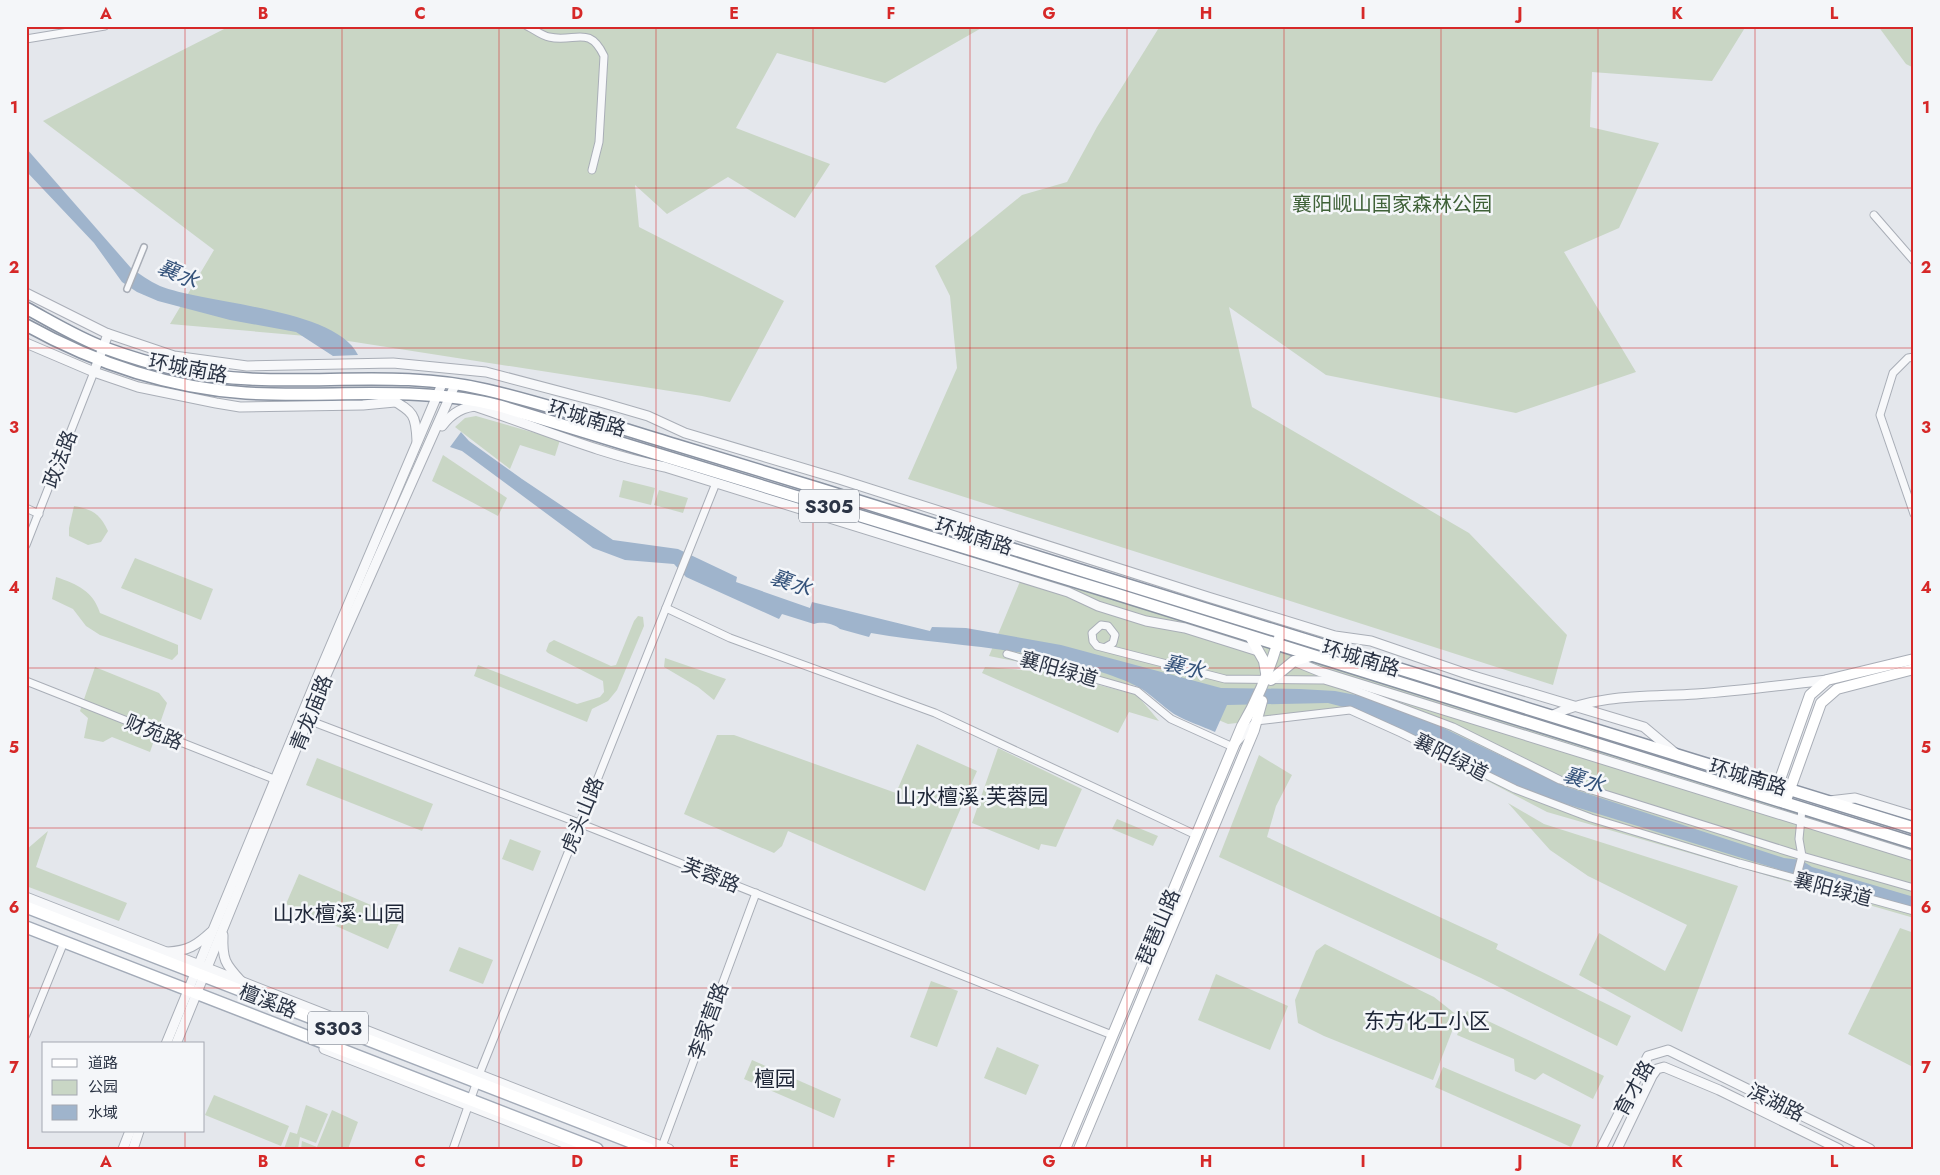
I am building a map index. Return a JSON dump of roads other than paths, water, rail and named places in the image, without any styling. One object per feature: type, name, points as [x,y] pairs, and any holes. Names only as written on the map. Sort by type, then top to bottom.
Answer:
[{"type":"main road","name":"环城南路","points":[[26,308],[103,347],[152,363],[248,379],[397,380],[482,388],[725,460],[1284,635],[1553,715],[1914,828]]},
{"type":"main road","name":"环城南路","points":[[26,325],[57,342],[98,360],[148,376],[194,386],[246,393],[384,395],[479,400],[718,478],[1311,656],[1914,843]]},
{"type":"main road","points":[[1256,707],[1284,635]]},
{"type":"main road","points":[[1251,638],[1266,670],[1268,680]]},
{"type":"main road","points":[[1268,680],[1294,661],[1311,656]]},
{"type":"main road","points":[[1773,799],[1810,695],[1826,680],[1914,659]]},
{"type":"main road","points":[[1786,803],[1821,703],[1837,689],[1914,669]]},
{"type":"main road","name":"琵琶山路","points":[[1065,1149],[1233,747],[1256,707]]},
{"type":"main road","name":"琵琶山路","points":[[1079,1149],[1256,721],[1256,707]]},
{"type":"main road","name":"檀溪路","points":[[26,907],[202,971],[478,1079],[649,1149]]},
{"type":"main road","name":"檀溪路","points":[[26,927],[63,944],[469,1102],[596,1149]]},
{"type":"street","points":[[26,39],[105,26]]},
{"type":"street","points":[[527,26],[549,37],[586,36],[599,44],[604,56],[599,142],[592,170]]},
{"type":"street","points":[[1874,214],[1914,261]]},
{"type":"street","points":[[127,289],[144,247]]},
{"type":"street","points":[[26,293],[108,334],[174,356],[247,366],[393,363],[486,372],[648,416],[685,433],[1288,622],[1335,636],[1371,641],[1467,674],[1644,727],[1675,754]]},
{"type":"street","points":[[94,372],[108,334]]},
{"type":"street","points":[[26,343],[94,372],[157,392],[240,407],[363,405],[395,402]]},
{"type":"street","points":[[1914,357],[1908,358],[1893,373],[1880,415],[1914,514]]},
{"type":"street","name":"政法路","points":[[26,545],[94,372]]},
{"type":"street","name":"青龙庙路","points":[[167,1042],[202,971],[442,384]]},
{"type":"street","name":"青龙庙路","points":[[279,781],[308,720],[455,385]]},
{"type":"street","points":[[384,395],[408,409],[416,418],[417,445]]},
{"type":"street","points":[[474,406],[548,430],[574,443],[718,478],[1068,592],[1098,606],[1146,621],[1185,628],[1258,651]]},
{"type":"street","points":[[432,438],[448,418],[460,410],[474,406],[500,406]]},
{"type":"street","points":[[718,478],[730,446]]},
{"type":"street","name":"虎头山路","points":[[453,1149],[469,1102],[579,823],[718,478]]},
{"type":"street","points":[[26,508],[39,514]]},
{"type":"street","points":[[666,608],[730,638],[935,713],[1196,835]]},
{"type":"street","points":[[1284,635],[1288,622]]},
{"type":"street","name":"襄阳绿道","points":[[1106,647],[1113,643],[1115,635],[1112,628],[1105,625],[1097,626],[1092,633],[1095,644],[1192,672],[1225,679],[1324,680],[1453,727],[1560,780],[1802,856],[1914,888]]},
{"type":"street","name":"襄阳绿道","points":[[1007,654],[1137,691],[1171,719],[1233,747]]},
{"type":"street","points":[[1294,661],[1321,672],[1914,856]]},
{"type":"street","points":[[1553,715],[1575,705],[1624,698],[1697,694],[1826,680]]},
{"type":"street","name":"财苑路","points":[[26,681],[279,781]]},
{"type":"street","name":"襄阳绿道","points":[[1256,721],[1350,710],[1402,733],[1515,789],[1591,818],[1914,911]]},
{"type":"street","name":"芙蓉路","points":[[308,720],[579,823],[1112,1035]]},
{"type":"street","points":[[1233,747],[1256,721]]},
{"type":"street","points":[[1826,801],[1855,798],[1914,816]]},
{"type":"street","points":[[1796,878],[1802,856],[1799,839],[1802,808]]},
{"type":"street","name":"李家营路","points":[[664,1148],[756,893]]},
{"type":"street","points":[[26,897],[165,952],[202,971],[243,983],[478,1079],[664,1148]]},
{"type":"street","points":[[165,952],[184,951],[197,945],[219,929],[222,954],[227,967],[243,983]]},
{"type":"street","points":[[26,932],[63,944],[26,1035]]},
{"type":"street","name":"青龙庙路","points":[[177,1042],[192,994]]},
{"type":"street","name":"育才路","points":[[1601,1149],[1648,1056],[1668,1050],[1681,1056]]},
{"type":"street","name":"滨湖路","points":[[1681,1056],[1870,1149]]},
{"type":"street","name":"滨湖路","points":[[1652,1076],[1657,1070],[1664,1067],[1719,1090],[1839,1149]]},
{"type":"street","name":"育才路","points":[[1617,1149],[1652,1076]]},
{"type":"street","points":[[469,1102],[579,1149]]},
{"type":"street","points":[[123,1149],[130,1132]]},
{"type":"street","points":[[133,1149],[139,1132]]},
{"type":"water","name":"襄水","points":[[26,148],[131,268],[148,280],[160,286],[181,292],[298,317],[324,327],[345,339],[358,355],[333,356],[296,332],[230,320],[158,301],[137,292],[122,282],[94,243],[26,171]]},
{"type":"water","name":"襄水","points":[[461,432],[469,441],[522,479],[613,540],[678,549],[737,577],[736,582],[810,608],[812,602],[930,631],[932,627],[966,628],[1061,645],[1221,688],[1335,691],[1361,696],[1408,711],[1564,786],[1784,858],[1801,860],[1812,867],[1914,897],[1914,911],[1556,801],[1517,787],[1406,731],[1351,709],[1328,703],[1227,705],[1215,732],[1174,714],[1144,691],[1129,683],[1067,662],[1012,651],[871,633],[869,637],[840,629],[831,624],[814,624],[782,614],[779,619],[686,577],[674,564],[625,560],[593,548],[462,451],[450,447]]},
{"type":"district","name":"山水檀溪·芙蓉园","points":[[972,797]]},
{"type":"district","name":"山水檀溪·山园","points":[[339,914]]},
{"type":"district","name":"东方化工小区","points":[[1427,1021]]},
{"type":"district","name":"檀园","points":[[775,1079]]},
{"type":"park label","name":"襄阳岘山国家森林公园","points":[[1392,204]]}]
